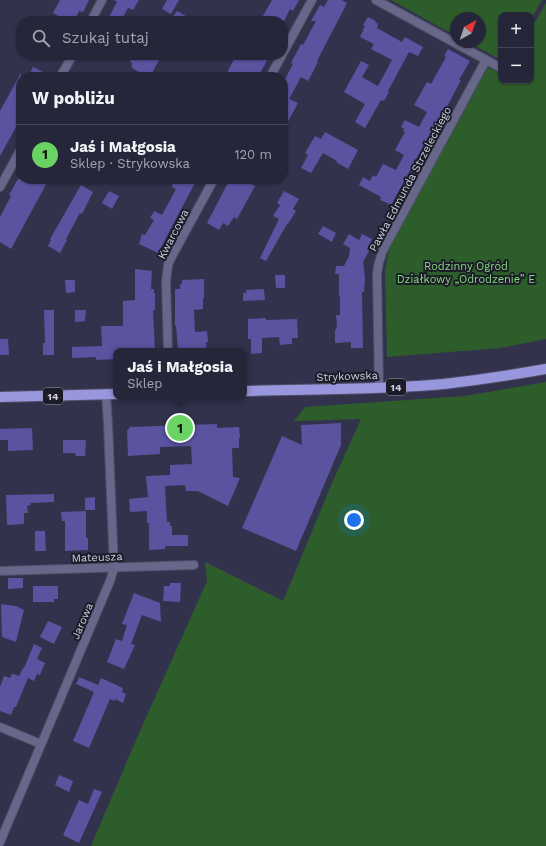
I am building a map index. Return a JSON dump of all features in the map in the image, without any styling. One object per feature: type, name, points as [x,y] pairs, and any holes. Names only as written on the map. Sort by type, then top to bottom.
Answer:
[{"type":"main road","name":"Strykowska","points":[[247,391],[445,384],[546,369]]},
{"type":"main road","name":"14","points":[[0,397],[111,394]]},
{"type":"street","points":[[94,16],[102,0]]},
{"type":"street","points":[[288,45],[312,0]]},
{"type":"street","points":[[376,0],[498,66]]},
{"type":"street","points":[[63,72],[70,60]]},
{"type":"street","points":[[273,72],[280,60]]},
{"type":"street","name":"Pawła Edmunda Strzeleckiego","points":[[380,387],[378,264],[384,248],[486,60]]},
{"type":"street","points":[[0,187],[16,157]]},
{"type":"street","name":"Kwarcowa","points":[[168,348],[166,282],[168,266],[211,184]]},
{"type":"street","name":"Jarowa","points":[[0,842],[110,581],[114,568],[108,424],[111,394]]},
{"type":"street","name":"Mateusza","points":[[0,571],[194,565]]},
{"type":"street","points":[[0,727],[41,744]]},
{"type":"green space","points":[[391,0],[542,0],[534,14],[534,12],[498,12],[498,58],[479,48],[486,48],[486,12],[450,12],[450,33]]},
{"type":"green space","name":"Rodzinny Ogród Działkowy „Odrodzenie” E","points":[[546,3],[546,339],[500,348],[387,357],[385,271],[389,248],[488,67],[498,72],[498,84],[534,84],[534,24]]},
{"type":"green space","points":[[546,382],[546,846],[91,846],[136,740],[207,581],[205,562],[283,601],[332,483],[361,419],[294,421],[305,407],[465,396]]},
{"type":"building","points":[[60,0],[89,0],[83,12],[79,11],[76,16],[58,16],[53,13]]},
{"type":"building","points":[[114,0],[139,0],[133,10],[128,8],[124,16],[110,16],[117,2]]},
{"type":"building","points":[[167,0],[179,0],[171,14],[162,9]]},
{"type":"building","points":[[272,0],[299,0],[293,11],[290,9],[286,16],[263,16]]},
{"type":"building","points":[[328,0],[342,0],[347,3],[308,81],[301,77],[289,99],[298,103],[288,122],[288,74],[293,64],[291,63],[316,21],[311,21],[320,5],[324,7]]},
{"type":"building","points":[[177,11],[186,16],[174,16]]},
{"type":"building","points":[[368,17],[376,21],[375,22],[378,24],[377,28],[402,42],[405,37],[423,47],[418,56],[409,52],[384,101],[381,100],[365,128],[355,122],[365,104],[344,92],[361,61],[369,65],[362,77],[378,86],[392,60],[371,49],[374,44],[360,37],[365,26],[363,25]]},
{"type":"building","points":[[448,49],[470,61],[439,122],[437,121],[391,205],[380,200],[381,197],[359,185],[363,177],[370,181],[373,175],[376,177],[383,164],[396,170],[404,155],[395,150],[405,132],[401,127],[405,120],[419,127],[427,112],[414,105],[427,82],[431,84],[446,57],[444,56]]},
{"type":"building","points":[[131,60],[159,60],[153,72],[139,72],[132,68],[132,63],[130,62]]},
{"type":"building","points":[[234,60],[267,60],[261,72],[228,72]]},
{"type":"building","points":[[33,67],[43,72],[30,72]]},
{"type":"building","points":[[16,82],[16,127],[0,156],[0,111]]},
{"type":"building","points":[[325,132],[358,150],[348,169],[323,153],[311,173],[301,168],[308,155],[305,153],[315,136],[321,139]]},
{"type":"building","points":[[16,183],[16,184],[46,184],[11,249],[0,242],[0,217],[11,196],[9,195]]},
{"type":"building","points":[[171,184],[194,184],[158,253],[139,244],[142,234],[145,235],[154,220],[150,218],[154,211],[162,215],[176,189],[172,187],[173,185]]},
{"type":"building","points":[[227,184],[251,184],[255,186],[237,219],[234,217],[228,226],[223,223],[219,230],[207,223]]},
{"type":"building","points":[[81,185],[93,192],[82,214],[80,213],[60,253],[48,246],[51,240],[50,239]]},
{"type":"building","points":[[109,191],[119,196],[112,209],[102,203]]},
{"type":"building","points":[[284,191],[299,199],[293,209],[296,211],[266,261],[260,258],[279,219],[273,216],[280,205],[277,203]]},
{"type":"building","points":[[323,226],[336,233],[332,242],[318,234]]},
{"type":"building","points":[[349,234],[359,240],[362,234],[372,239],[367,249],[369,251],[363,262],[365,278],[364,292],[362,292],[363,348],[351,348],[351,342],[335,343],[335,330],[337,327],[336,315],[340,315],[339,274],[335,274],[336,266],[344,266],[349,256],[350,248],[343,244]]},
{"type":"building","points":[[135,269],[152,271],[151,289],[154,289],[155,293],[155,310],[153,310],[155,348],[113,348],[113,359],[96,360],[96,357],[72,358],[72,347],[102,346],[101,326],[123,326],[123,301],[135,300]]},
{"type":"building","points":[[275,275],[285,275],[285,288],[276,288]]},
{"type":"building","points":[[204,279],[203,309],[194,310],[195,332],[207,331],[208,342],[206,342],[207,348],[178,348],[175,326],[175,289],[180,289],[182,280]]},
{"type":"building","points":[[65,280],[75,280],[75,292],[66,293]]},
{"type":"building","points":[[264,289],[265,300],[243,301],[243,293],[246,293],[246,290]]},
{"type":"building","points":[[44,310],[54,310],[54,355],[43,355],[43,343],[45,343]]},
{"type":"building","points":[[75,310],[86,310],[85,321],[75,322]]},
{"type":"building","points":[[266,318],[266,320],[297,319],[298,338],[292,338],[292,344],[280,345],[279,337],[262,338],[262,353],[251,354],[251,339],[248,339],[248,319]]},
{"type":"building","points":[[0,339],[8,339],[9,355],[0,355]]},
{"type":"building","points":[[341,423],[341,445],[296,551],[242,528],[282,436],[302,445],[301,425]]},
{"type":"building","points":[[217,424],[217,428],[239,427],[239,448],[232,448],[233,477],[240,478],[228,506],[198,491],[186,491],[185,485],[165,486],[167,522],[170,522],[170,526],[172,526],[172,535],[188,535],[188,546],[165,546],[165,549],[149,550],[149,523],[147,523],[147,511],[130,512],[129,499],[148,497],[146,476],[170,475],[170,465],[192,464],[191,446],[160,447],[160,454],[128,456],[127,431],[130,427]]},
{"type":"building","points":[[32,428],[33,450],[8,451],[8,440],[0,440],[0,429]]},
{"type":"building","points":[[63,440],[86,440],[85,456],[76,456],[75,453],[63,453]]},
{"type":"building","points":[[54,494],[54,502],[30,503],[31,505],[27,506],[28,513],[24,513],[24,524],[7,525],[6,495]]},
{"type":"building","points":[[95,497],[95,510],[85,510],[85,498]]},
{"type":"building","points":[[86,511],[86,538],[88,538],[88,550],[65,551],[65,521],[62,521],[61,512]]},
{"type":"building","points":[[35,531],[45,531],[46,551],[35,551]]},
{"type":"building","points":[[8,578],[23,578],[23,588],[8,589]]},
{"type":"building","points":[[170,583],[181,583],[180,602],[163,601],[164,586],[170,586]]},
{"type":"building","points":[[33,586],[58,586],[58,599],[54,599],[54,602],[33,602]]},
{"type":"building","points":[[134,593],[160,603],[161,622],[142,615],[131,644],[135,645],[124,669],[107,662],[116,639],[122,641],[127,625],[122,624]]},
{"type":"building","points":[[1,604],[16,606],[24,610],[16,642],[2,637]]},
{"type":"building","points":[[48,621],[62,627],[54,644],[40,637]]},
{"type":"building","points":[[34,644],[42,648],[37,659],[45,663],[40,675],[37,674],[34,681],[28,678],[16,707],[14,707],[11,715],[0,711],[0,687],[4,676],[10,678],[13,674],[19,676]]},
{"type":"building","points":[[79,677],[98,685],[101,678],[123,688],[122,692],[126,694],[123,703],[115,699],[115,701],[110,699],[89,748],[73,741],[94,692],[76,684]]},
{"type":"building","points":[[59,775],[73,781],[69,792],[55,785]]},
{"type":"building","points":[[94,789],[102,792],[79,843],[63,835],[79,800],[88,804]]},
{"type":"place","name":"Jaś i Małgosia","points":[[180,428]]}]
